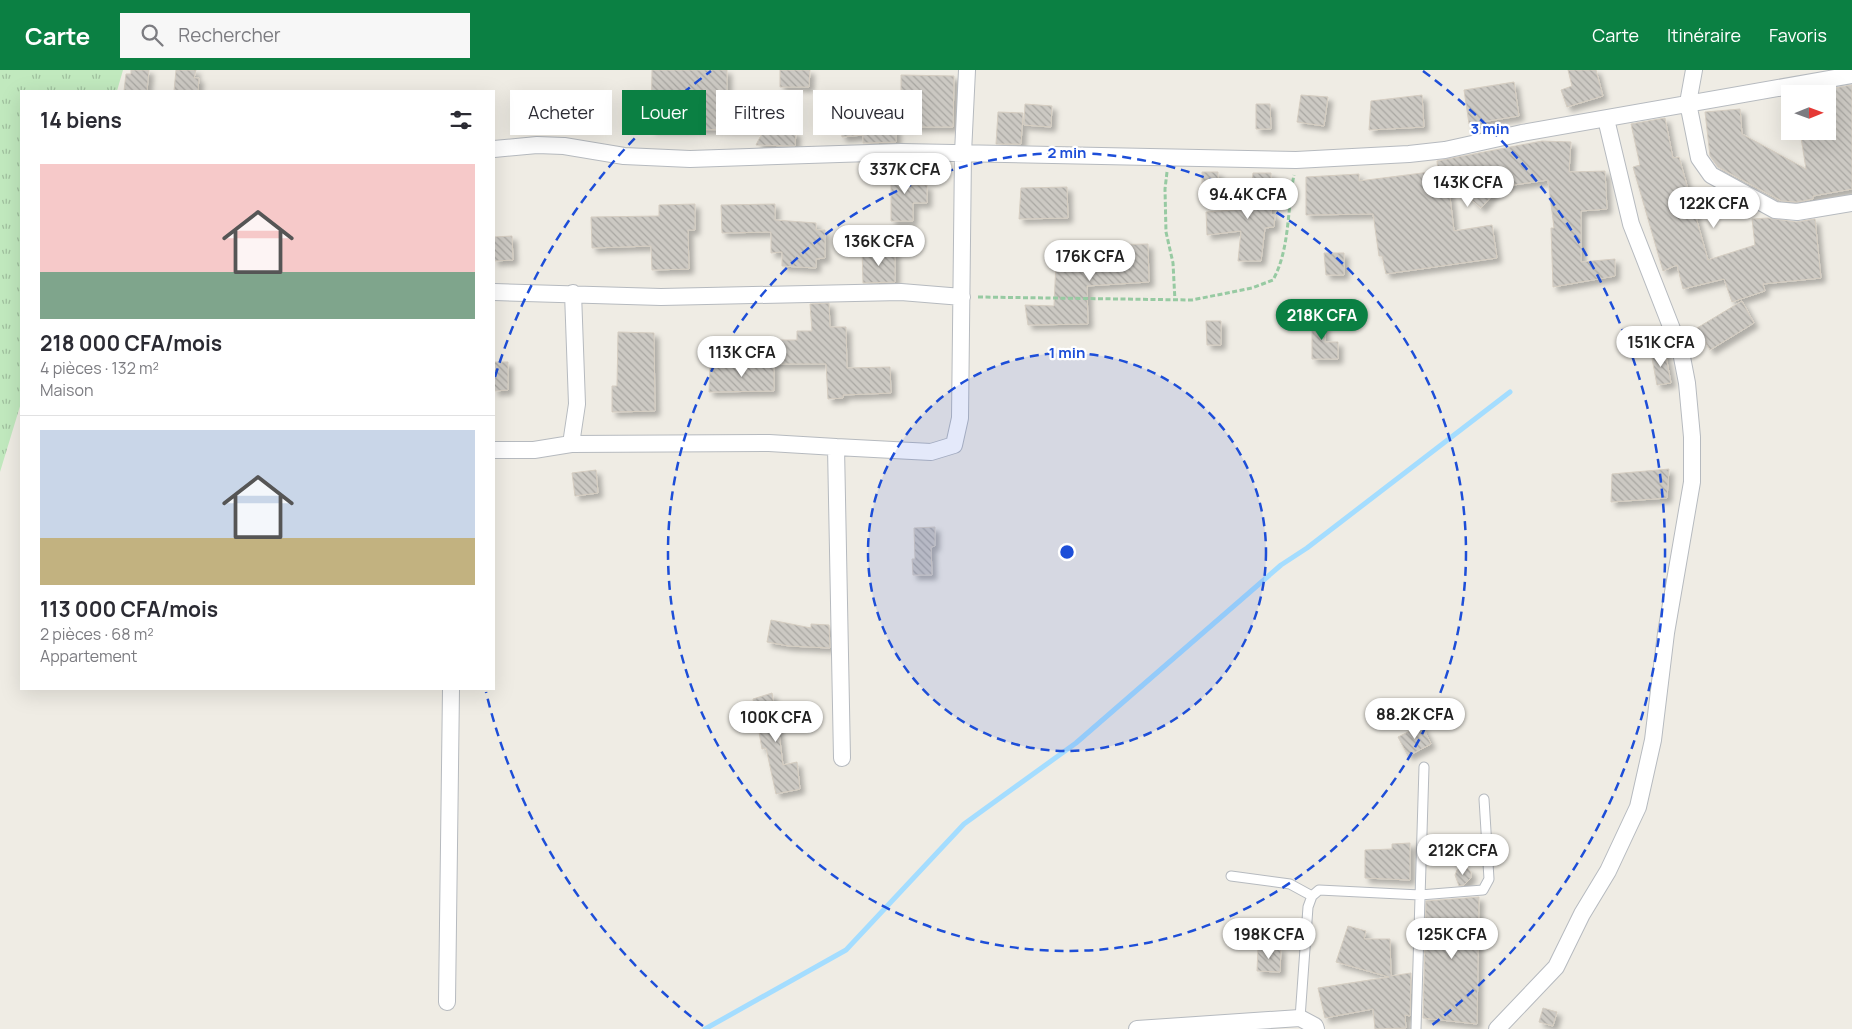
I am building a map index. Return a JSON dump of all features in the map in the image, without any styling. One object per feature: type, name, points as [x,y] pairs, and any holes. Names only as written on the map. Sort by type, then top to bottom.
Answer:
[{"type":"street","points":[[495,450],[534,450],[571,444],[769,443],[931,452],[954,445],[960,418],[963,153],[967,70]]},
{"type":"street","points":[[1694,70],[1688,103],[1699,158],[1710,175],[1775,210],[1797,212],[1852,203]]},
{"type":"street","points":[[495,149],[537,145],[564,146],[624,156],[690,159],[902,152],[1296,160],[1445,150],[1522,133],[1852,75]]},
{"type":"street","points":[[1497,1029],[1556,967],[1582,914],[1608,871],[1638,807],[1653,740],[1666,633],[1692,482],[1692,437],[1687,383],[1681,352],[1631,224],[1606,119]]},
{"type":"street","points":[[495,292],[661,297],[901,292],[962,297]]},
{"type":"street","points":[[571,444],[577,404],[573,293]]},
{"type":"street","points":[[836,447],[842,758]]},
{"type":"street","points":[[447,1002],[451,690]]},
{"type":"street","points":[[1137,1029],[1300,1018],[1315,1026],[1316,1029]]},
{"type":"lane","points":[[1416,1029],[1424,767]]},
{"type":"lane","points":[[1300,1018],[1308,907],[1312,896],[1319,890],[1420,895],[1483,890],[1489,879],[1484,799]]},
{"type":"lane","points":[[1231,876],[1290,884],[1312,896]]},
{"type":"path","points":[[1170,156],[1165,189],[1166,232],[1173,263],[1175,301]]},
{"type":"path","points":[[962,297],[1175,301],[1228,294],[1273,280],[1284,252],[1296,160]]},
{"type":"green space","points":[[0,70],[123,70],[117,90],[20,90],[20,406],[0,472]]},
{"type":"building","points":[[131,70],[149,70],[147,90],[124,90],[126,74],[131,74]]},
{"type":"building","points":[[176,70],[196,70],[194,78],[199,78],[198,90],[174,90]]},
{"type":"building","points":[[652,70],[727,70],[727,90],[716,90],[716,130],[706,130],[706,90],[652,90]]},
{"type":"building","points":[[780,70],[810,70],[809,87],[780,87]]},
{"type":"building","points":[[1568,70],[1596,70],[1603,96],[1567,107],[1561,90],[1572,86]]},
{"type":"building","points":[[901,75],[954,76],[953,127],[922,127],[922,90],[901,90]]},
{"type":"building","points":[[1514,82],[1519,116],[1469,124],[1464,90]]},
{"type":"building","points":[[1852,85],[1852,189],[1813,196],[1813,199],[1797,202],[1782,201],[1718,167],[1710,156],[1705,112],[1740,109],[1742,134],[1806,169],[1801,140],[1836,140],[1836,88]]},
{"type":"building","points":[[1301,95],[1328,97],[1324,126],[1297,122]]},
{"type":"building","points":[[1422,95],[1424,127],[1369,130],[1371,101]]},
{"type":"building","points":[[1025,104],[1052,106],[1051,127],[1024,125]]},
{"type":"building","points":[[1256,104],[1270,104],[1271,129],[1256,129]]},
{"type":"building","points":[[998,112],[1023,113],[1021,144],[996,144]]},
{"type":"building","points":[[1665,118],[1673,158],[1679,157],[1708,260],[1755,245],[1752,219],[1768,218],[1796,222],[1815,219],[1821,278],[1763,284],[1765,291],[1732,302],[1724,279],[1683,289],[1677,265],[1663,271],[1633,167],[1640,165],[1631,124]]},
{"type":"building","points":[[761,135],[796,135],[795,146],[756,145]]},
{"type":"building","points":[[842,135],[863,135],[842,137]]},
{"type":"building","points":[[863,135],[896,135],[896,142],[863,143]]},
{"type":"building","points":[[1542,141],[1571,142],[1569,172],[1605,171],[1607,209],[1581,211],[1581,262],[1615,259],[1615,276],[1553,287],[1551,228],[1554,228],[1548,180],[1500,187],[1481,208],[1448,180],[1454,231],[1492,225],[1497,258],[1386,274],[1382,256],[1379,256],[1373,214],[1306,215],[1306,177],[1359,174],[1359,181],[1438,171],[1437,161]]},
{"type":"building","points":[[891,168],[912,168],[912,185],[927,185],[927,203],[913,203],[913,221],[891,221]]},
{"type":"building","points":[[1202,172],[1218,172],[1218,185],[1202,186]]},
{"type":"building","points":[[1253,173],[1271,173],[1271,215],[1275,215],[1274,227],[1265,228],[1261,261],[1238,261],[1241,231],[1207,235],[1206,212],[1249,209]]},
{"type":"building","points":[[1067,187],[1068,218],[1019,219],[1021,188]]},
{"type":"building","points":[[695,204],[695,230],[688,230],[689,269],[652,270],[651,246],[592,248],[591,217],[659,216],[659,205]]},
{"type":"building","points":[[775,204],[775,220],[816,223],[816,230],[825,230],[825,258],[816,259],[816,268],[782,266],[782,252],[771,253],[771,232],[722,233],[721,205]]},
{"type":"building","points":[[512,236],[513,260],[495,261],[495,237]]},
{"type":"building","points":[[1148,244],[1149,282],[1087,286],[1088,324],[1028,325],[1025,305],[1054,306],[1056,261],[1092,256],[1094,245]]},
{"type":"building","points":[[862,251],[895,251],[895,282],[863,283]]},
{"type":"building","points":[[1324,253],[1344,253],[1344,275],[1326,275]]},
{"type":"building","points":[[1742,301],[1754,323],[1710,350],[1697,328]]},
{"type":"building","points":[[829,303],[830,327],[846,327],[847,368],[890,367],[891,393],[843,395],[843,398],[828,399],[826,364],[769,364],[769,340],[797,340],[797,331],[812,331],[810,304]]},
{"type":"building","points":[[1312,315],[1325,315],[1325,342],[1338,342],[1338,359],[1312,359]]},
{"type":"building","points":[[1206,321],[1221,321],[1221,345],[1207,345]]},
{"type":"building","points":[[618,332],[654,333],[655,411],[612,412],[612,386],[617,386]]},
{"type":"building","points":[[1665,351],[1671,383],[1657,385],[1651,353]]},
{"type":"building","points":[[495,362],[508,362],[508,390],[495,391]]},
{"type":"building","points":[[774,364],[774,391],[709,392],[710,365]]},
{"type":"building","points":[[1669,469],[1667,498],[1611,502],[1612,474]]},
{"type":"building","points":[[596,470],[598,493],[575,496],[572,473]]},
{"type":"building","points":[[935,527],[935,546],[931,547],[932,575],[913,575],[912,559],[915,559],[914,528]]},
{"type":"building","points":[[771,620],[811,628],[811,624],[829,625],[830,648],[789,646],[767,642]]},
{"type":"building","points":[[772,693],[775,711],[794,709],[796,722],[778,725],[783,765],[797,762],[800,789],[776,794],[766,748],[762,749],[753,699]]},
{"type":"building","points":[[1422,725],[1431,744],[1408,756],[1398,737]]},
{"type":"building","points":[[1410,843],[1410,880],[1365,878],[1365,850],[1392,849],[1392,844]]},
{"type":"building","points":[[1462,867],[1467,868],[1471,872],[1471,878],[1464,885],[1459,886],[1455,875],[1457,870]]},
{"type":"building","points":[[1479,897],[1477,1024],[1423,1018],[1426,901]]},
{"type":"building","points":[[1348,926],[1366,931],[1364,939],[1390,939],[1391,976],[1411,973],[1410,1016],[1405,1015],[1406,1028],[1375,1029],[1373,1009],[1325,1018],[1318,988],[1389,977],[1336,962]]},
{"type":"building","points":[[1258,947],[1281,948],[1280,972],[1257,971]]},
{"type":"building","points":[[1543,1008],[1557,1012],[1553,1026],[1539,1022]]},
{"type":"waterway","points":[[705,1029],[846,950],[964,824],[1076,743],[1281,565],[1307,548],[1510,392]]}]
